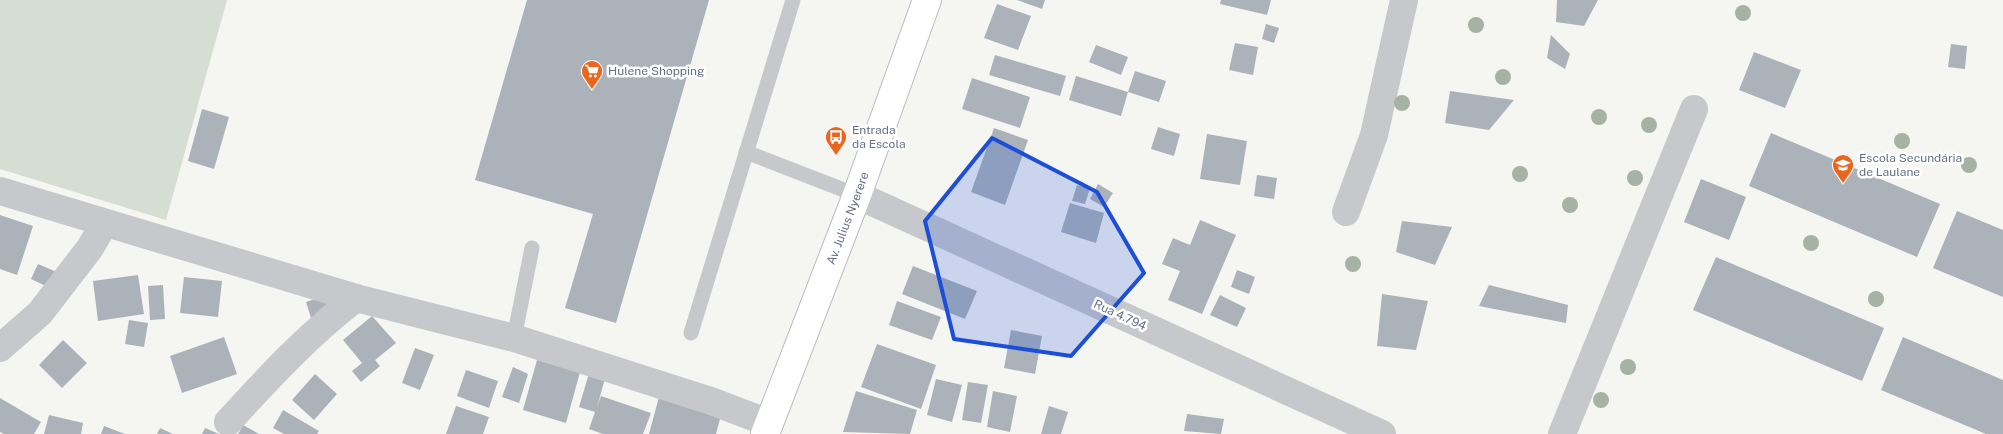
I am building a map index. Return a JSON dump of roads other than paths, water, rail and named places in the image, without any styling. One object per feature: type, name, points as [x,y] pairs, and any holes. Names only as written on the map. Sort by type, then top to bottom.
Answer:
[{"type":"main road","name":"Av. Julius Nyerere","points":[[767,429],[858,195],[927,0]]},
{"type":"street","points":[[1346,212],[1374,134],[1404,0]]},
{"type":"street","points":[[1562,434],[1694,109]]},
{"type":"street","points":[[0,192],[356,298],[514,338],[673,388],[767,429]]},
{"type":"street","name":"Rua 4.794","points":[[858,195],[1382,434]]},
{"type":"street","points":[[0,348],[40,313],[85,255],[104,224]]},
{"type":"street","points":[[228,422],[266,380],[339,311],[356,298]]},
{"type":"lane","points":[[691,332],[793,0]]},
{"type":"lane","points":[[746,152],[858,195]]},
{"type":"lane","points":[[514,338],[532,248]]},
{"type":"place","name":"Hulene Shopping","points":[[592,90]]},
{"type":"place","name":"Entrada da Escola","points":[[836,156]]},
{"type":"place","name":"Escola Secundária de Laulane","points":[[1843,184]]}]
